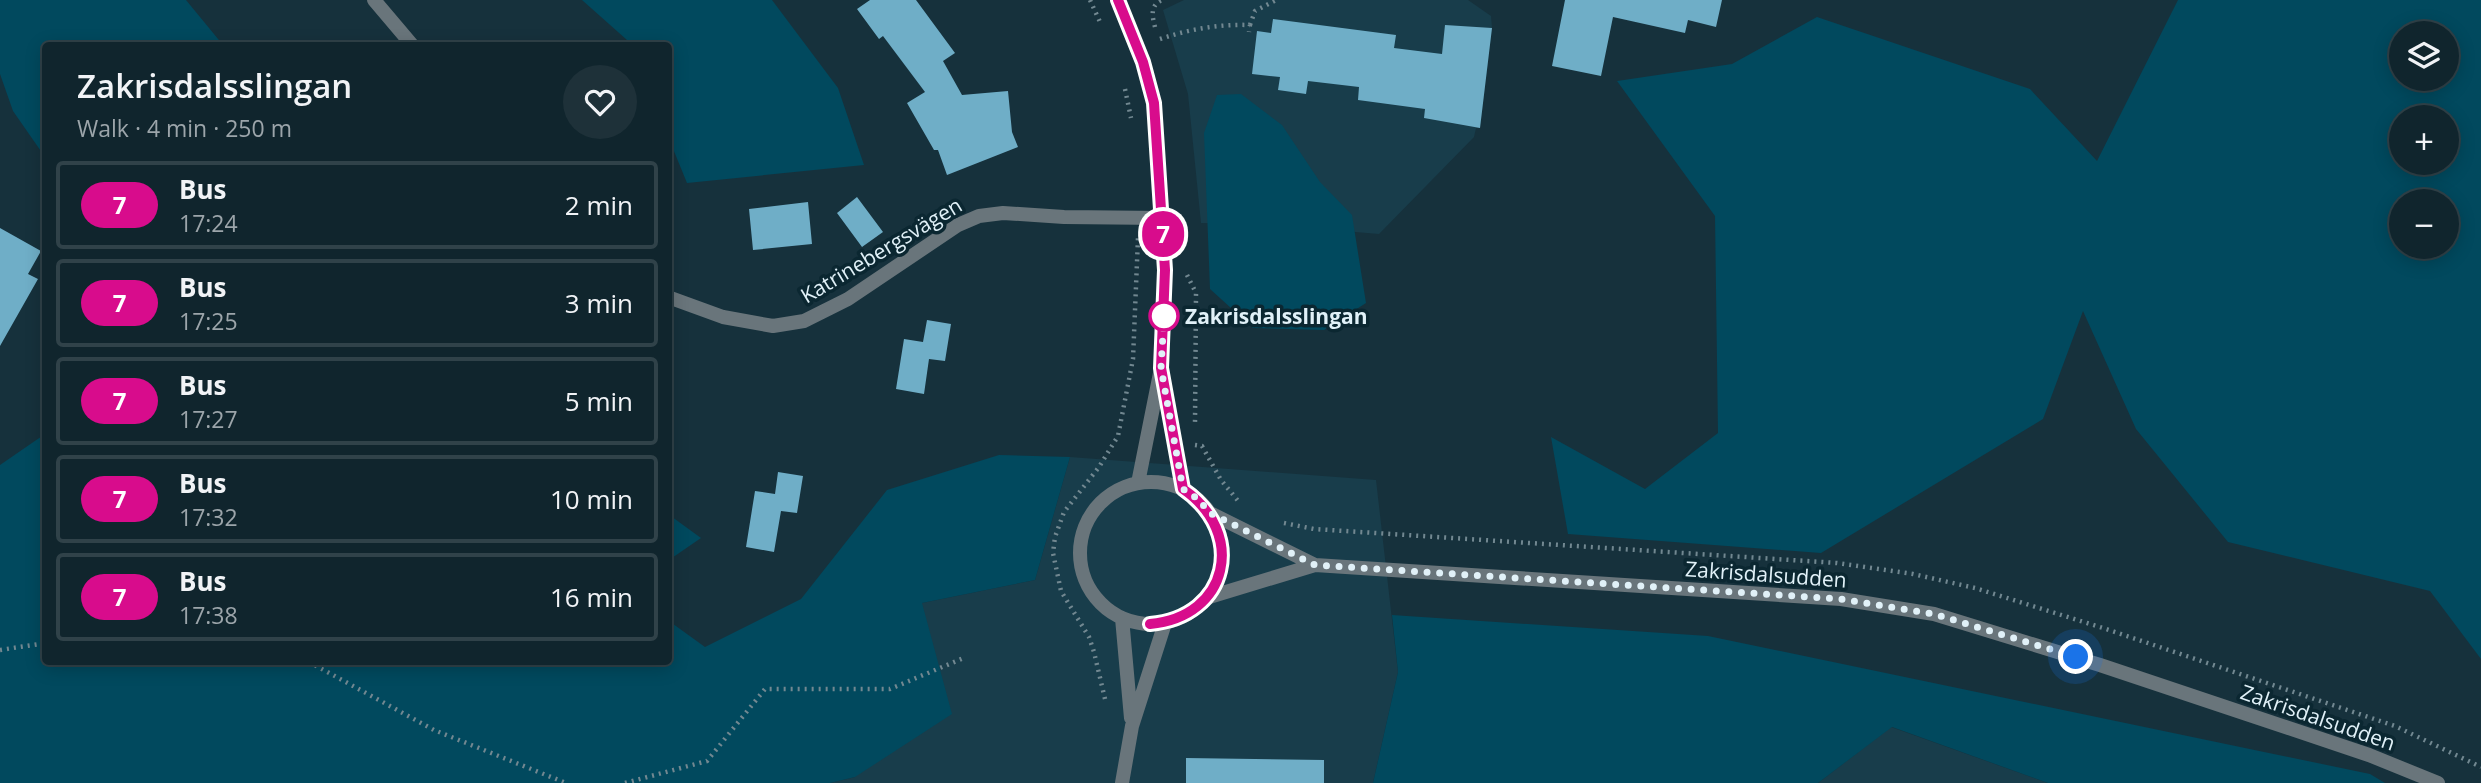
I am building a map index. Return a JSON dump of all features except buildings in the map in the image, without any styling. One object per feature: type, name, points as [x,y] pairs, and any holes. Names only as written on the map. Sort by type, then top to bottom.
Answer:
[{"type":"street","points":[[374,0],[410,42]]},
{"type":"street","points":[[1118,0],[1143,62],[1154,103],[1165,270],[1161,368],[1138,483]]},
{"type":"street","name":"Katrinebergsvägen","points":[[672,298],[732,319],[774,326],[804,321],[848,299],[958,225],[979,216],[1003,213],[1162,218]]},
{"type":"street","points":[[1161,368],[1183,489]]},
{"type":"street","points":[[1154,482],[1183,489],[1198,499],[1210,513],[1220,534],[1223,556],[1218,579],[1206,598],[1188,614],[1165,623],[1150,624],[1122,618],[1105,607],[1092,592],[1084,574],[1080,554],[1083,535],[1091,516],[1103,501],[1119,489],[1138,483],[1154,482]]},
{"type":"street","name":"Zakrisdalsudden","points":[[1210,513],[1315,565]]},
{"type":"street","name":"Zakrisdalsudden","points":[[1206,598],[1315,565],[1841,599],[1934,614],[2369,755],[2438,783]]},
{"type":"street","points":[[1122,618],[1132,726]]},
{"type":"street","points":[[1122,783],[1132,726],[1165,623]]},
{"type":"path","points":[[1090,0],[1104,29]]},
{"type":"path","points":[[1249,32],[1255,11],[1276,0]]},
{"type":"path","points":[[1160,39],[1182,31],[1250,25]]},
{"type":"path","points":[[1124,86],[1132,125]]},
{"type":"path","points":[[1107,708],[1101,672],[1089,637],[1061,591],[1054,554],[1064,512],[1099,467],[1118,436],[1133,359],[1139,218]]},
{"type":"path","points":[[0,650],[42,644]]},
{"type":"path","points":[[625,783],[707,761],[765,689],[890,689],[966,657]]},
{"type":"path","points":[[315,665],[434,730],[566,783]]},
{"type":"shaded area","points":[[0,0],[186,0],[221,42],[42,42],[42,153],[13,111],[0,74]]},
{"type":"shaded area","points":[[582,0],[772,0],[838,88],[864,165],[687,183],[672,146],[672,42],[627,40]]},
{"type":"shaded area","points":[[1184,0],[1468,0],[1491,16],[1492,28],[1480,128],[1476,128],[1474,137],[1379,234],[1262,224],[1201,223],[1188,94],[1163,10]]},
{"type":"shaded area","points":[[2178,0],[2481,0],[2481,659],[2430,591],[2228,542],[2136,429],[2083,311],[2043,419],[1821,553],[1568,534],[1551,437],[1645,489],[1718,433],[1715,216],[1617,81],[1732,64],[1817,17],[2030,89],[2097,161]]},
{"type":"shaded area","points":[[1241,94],[1282,125],[1320,182],[1352,215],[1366,303],[1324,330],[1253,328],[1210,289],[1204,133],[1217,95]]},
{"type":"shaded area","points":[[42,436],[42,665],[672,665],[672,623],[705,647],[801,599],[887,490],[999,455],[1070,457],[1035,580],[922,603],[952,714],[855,777],[830,783],[0,783],[0,465]]},
{"type":"shaded area","points":[[1070,457],[1376,480],[1398,672],[1373,783],[830,783],[855,777],[922,603],[1035,580]]},
{"type":"shaded area","points":[[672,517],[701,538],[672,558]]},
{"type":"shaded area","points":[[1392,615],[1708,636],[2370,774],[2385,783],[2048,783],[1892,727],[1818,783],[1373,783],[1398,672]]},
{"type":"shaded area","points":[[1891,727],[2048,783],[1818,783]]},
{"type":"bus line","name":"7","points":[[1118,0],[1143,62],[1154,103],[1165,270],[1161,368],[1183,489],[1198,499],[1210,513],[1220,534],[1223,556],[1218,579],[1206,598],[1188,614],[1165,623],[1150,624]]},
{"type":"place","name":"Zakrisdalsslingan","points":[[1164,316]]},
{"type":"route","points":[[1164,316],[1161,368],[1183,489],[1198,499],[1210,513],[1315,565],[1841,599],[1934,614],[2076,657]]}]
